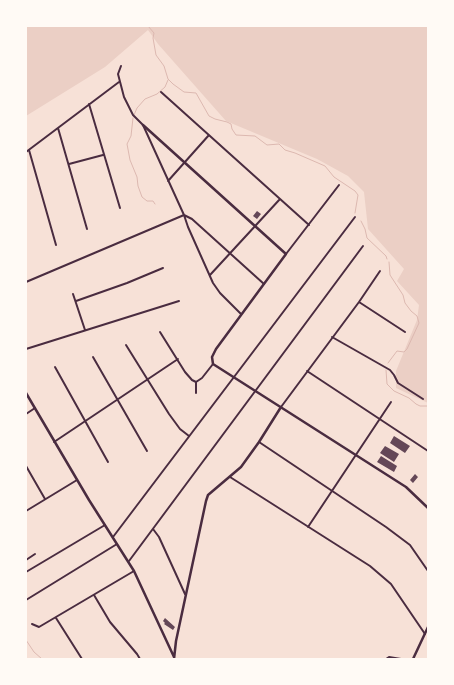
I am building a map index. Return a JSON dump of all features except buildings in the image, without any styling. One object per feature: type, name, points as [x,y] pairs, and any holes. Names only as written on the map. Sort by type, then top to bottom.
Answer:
[{"type":"street","points":[[121,66],[118,74],[124,97],[133,115],[286,254]]},
{"type":"street","points":[[26,152],[120,82]]},
{"type":"street","points":[[161,92],[309,224]]},
{"type":"street","points":[[89,104],[120,208]]},
{"type":"street","points":[[143,125],[213,283],[220,293],[242,314]]},
{"type":"street","points":[[58,128],[87,229]]},
{"type":"street","points":[[168,181],[209,135]]},
{"type":"street","points":[[29,150],[56,244]]},
{"type":"street","points":[[69,164],[103,155]]},
{"type":"street","points":[[196,382],[202,378],[213,364],[212,357],[216,350],[286,254],[339,185]]},
{"type":"street","points":[[210,275],[280,199]]},
{"type":"street","points":[[26,282],[184,215],[192,219],[264,284]]},
{"type":"street","points":[[113,537],[355,217]]},
{"type":"street","points":[[128,561],[363,246]]},
{"type":"street","points":[[76,301],[127,283],[163,268]]},
{"type":"street","points":[[174,658],[208,495],[241,467],[281,407],[359,302],[380,271]]},
{"type":"street","points":[[73,294],[85,330]]},
{"type":"street","points":[[26,349],[179,301]]},
{"type":"street","points":[[359,302],[405,332]]},
{"type":"street","points":[[160,332],[185,372],[192,380],[196,382]]},
{"type":"street","points":[[332,337],[390,370],[398,383],[423,399]]},
{"type":"street","points":[[126,345],[169,414],[180,428],[189,436]]},
{"type":"street","points":[[93,357],[147,451]]},
{"type":"street","points":[[54,442],[178,360]]},
{"type":"street","points":[[213,364],[406,486],[428,508]]},
{"type":"street","points":[[55,367],[86,420],[108,462]]},
{"type":"street","points":[[307,371],[428,451]]},
{"type":"street","points":[[196,382],[196,393]]},
{"type":"street","points":[[26,394],[77,480],[134,571],[174,658]]},
{"type":"street","points":[[308,527],[391,402]]},
{"type":"street","points":[[26,414],[35,408]]},
{"type":"street","points":[[259,442],[410,545],[428,571]]},
{"type":"street","points":[[26,467],[45,499]]},
{"type":"street","points":[[230,477],[370,566],[391,584],[425,634]]},
{"type":"street","points":[[26,511],[77,480]]},
{"type":"street","points":[[26,572],[105,525]]},
{"type":"street","points":[[153,529],[159,538],[186,595]]},
{"type":"street","points":[[26,600],[117,544]]},
{"type":"street","points":[[26,560],[35,554]]},
{"type":"street","points":[[32,624],[39,627],[134,571]]},
{"type":"street","points":[[94,595],[110,622],[140,659]]},
{"type":"street","points":[[56,618],[82,659]]},
{"type":"street","points":[[413,659],[428,628]]},
{"type":"street","points":[[386,659],[389,657],[401,659]]},
{"type":"shaded area","points":[[26,26],[428,26],[428,403],[396,388],[396,371],[417,320],[419,305],[397,281],[404,269],[368,229],[364,192],[348,176],[317,159],[226,121],[158,44],[148,30],[105,67],[26,116]]},
{"type":"waterway","points":[[148,26],[154,33],[153,38],[156,55],[164,66],[168,79],[173,84],[184,92],[196,93],[209,116],[231,124],[236,135],[255,136],[267,145],[279,144],[285,150],[325,166],[334,177],[355,191],[358,195],[355,213]]},
{"type":"waterway","points":[[134,115],[137,108],[145,99],[157,94],[165,87],[168,80]]},
{"type":"waterway","points":[[133,118],[131,136],[127,144],[130,160],[137,177],[138,186],[142,197],[147,201],[153,201],[155,204]]},
{"type":"waterway","points":[[361,221],[367,238],[386,256],[387,259]]},
{"type":"waterway","points":[[388,363],[397,351],[404,352],[407,349],[419,323],[417,316],[405,303],[403,295],[390,275],[389,262]]},
{"type":"waterway","points":[[386,370],[387,384],[394,391],[409,398],[420,406],[428,406]]},
{"type":"waterway","points":[[26,640],[34,652],[42,659]]}]
